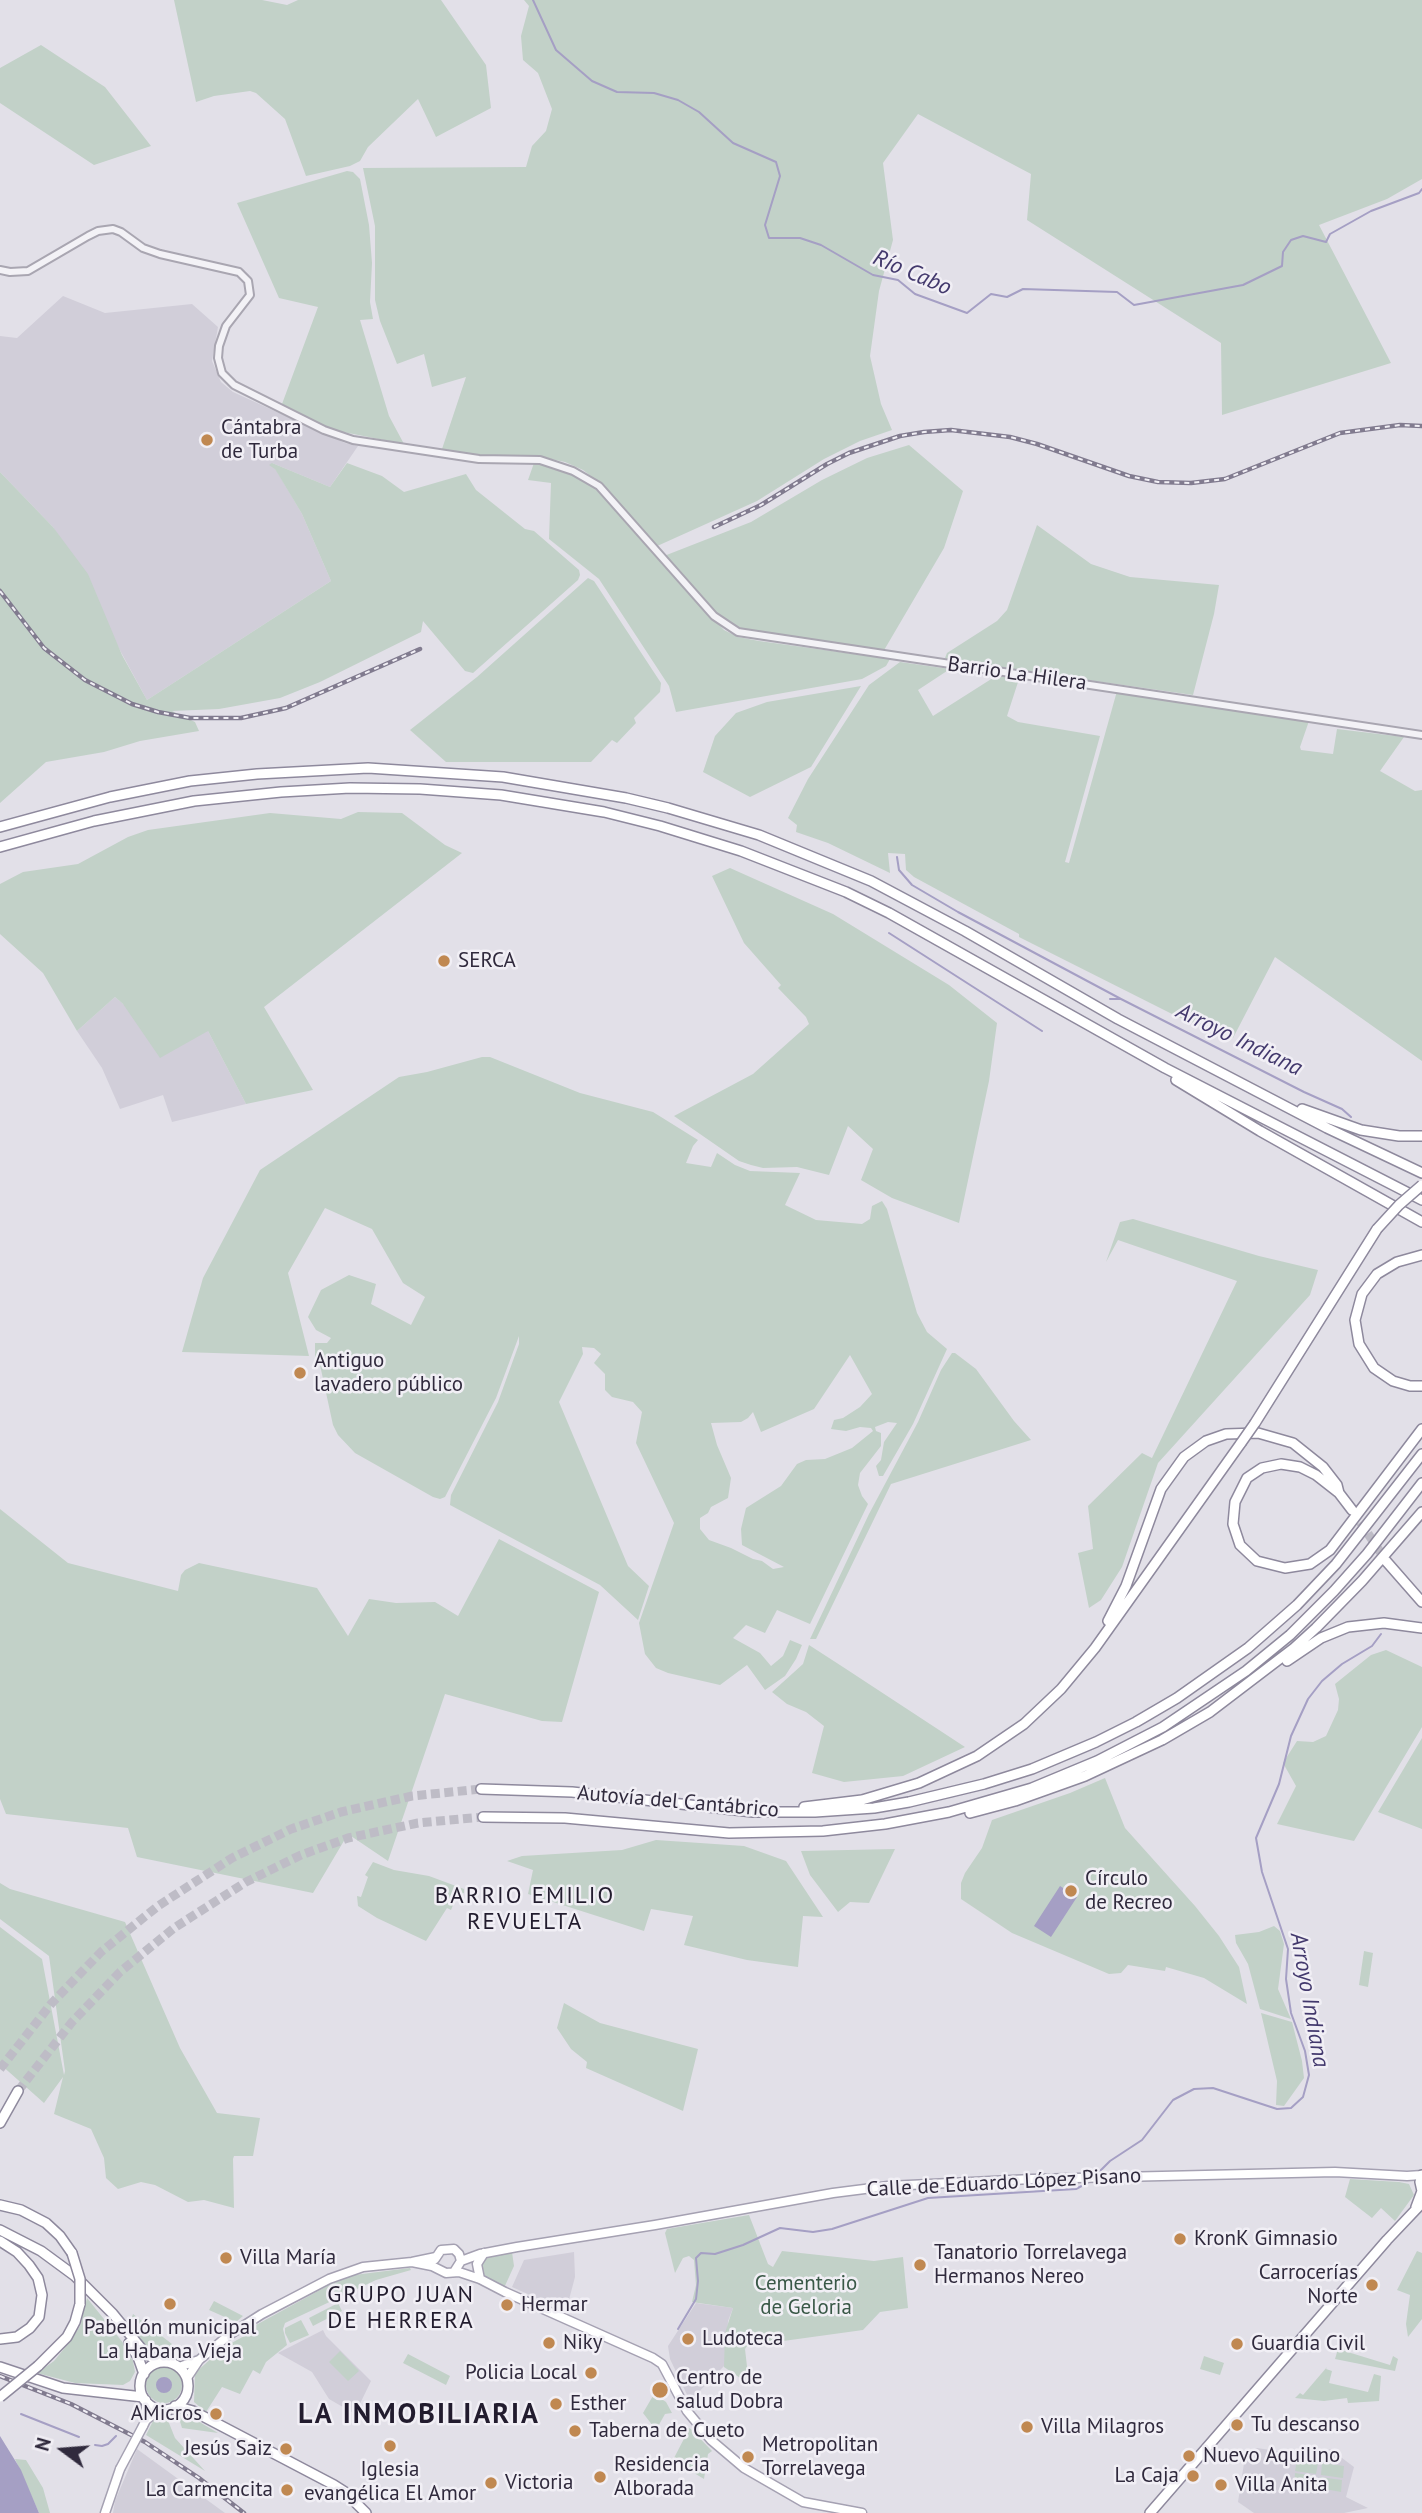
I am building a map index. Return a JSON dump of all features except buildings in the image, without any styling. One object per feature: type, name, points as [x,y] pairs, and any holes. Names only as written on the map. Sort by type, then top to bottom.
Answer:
[{"type":"highway","points":[[0,827],[47,812],[157,787],[267,773],[368,768],[492,775],[626,798],[717,821],[831,863],[905,898],[1118,1019],[1315,1122],[1422,1173]]},
{"type":"highway","points":[[0,847],[94,821],[230,796],[319,789],[383,788],[512,796],[660,825],[771,861],[889,913],[1165,1068],[1422,1200]]},
{"type":"highway","points":[[1003,978],[1260,1131],[1422,1222]]},
{"type":"highway","points":[[1118,1019],[1316,1115],[1361,1130],[1399,1136],[1422,1136]]},
{"type":"highway","points":[[687,1806],[791,1808],[876,1797],[956,1768],[1024,1724],[1050,1700],[1079,1665],[1241,1443],[1377,1229],[1422,1185]]},
{"type":"highway","points":[[1422,1255],[1397,1262],[1377,1274],[1362,1294],[1355,1320],[1359,1344],[1374,1368],[1393,1381],[1422,1386]]},
{"type":"highway","points":[[1352,1510],[1324,1480],[1300,1467],[1281,1464],[1262,1468],[1247,1478],[1234,1502],[1233,1524],[1240,1545],[1257,1560],[1276,1567],[1302,1566],[1317,1559],[1330,1550],[1422,1429]]},
{"type":"highway","points":[[1095,1644],[1126,1586],[1161,1489],[1178,1464],[1199,1445],[1215,1437],[1236,1433],[1258,1433],[1293,1443],[1315,1458],[1337,1485],[1339,1493]]},
{"type":"highway","name":"Autovía del Cantábrico","points":[[481,1789],[572,1792],[775,1813],[883,1806],[934,1797],[1007,1778],[1112,1735],[1200,1683],[1275,1626],[1336,1564],[1422,1454]]},
{"type":"highway","points":[[1099,1765],[1119,1750],[1175,1720],[1219,1690],[1290,1634],[1349,1575],[1422,1483]]},
{"type":"highway","points":[[1210,1712],[1317,1628],[1363,1581],[1422,1512]]},
{"type":"highway","points":[[1386,1561],[1422,1602]]},
{"type":"highway","points":[[1099,1765],[1118,1761],[1177,1732],[1231,1701],[1303,1649],[1339,1630],[1374,1623],[1422,1628]]},
{"type":"highway","name":"Autovía del Cantábrico","points":[[483,1817],[556,1817],[712,1832],[845,1833],[955,1816],[1015,1801],[1099,1765]]},
{"type":"highway","points":[[0,2123],[18,2091]]},
{"type":"highway","points":[[1150,2513],[1418,2206],[1422,2175]]},
{"type":"highway","points":[[0,2206],[21,2210],[46,2223],[72,2253],[80,2278],[80,2304],[67,2337],[38,2366],[0,2396]]},
{"type":"highway","points":[[0,2232],[41,2251],[75,2276],[114,2314],[145,2353],[159,2362]]},
{"type":"highway","points":[[0,2232],[39,2256],[86,2294],[108,2316],[138,2357],[144,2398]]},
{"type":"highway","points":[[0,2241],[29,2264],[38,2278],[42,2295],[38,2316],[30,2328],[17,2337],[0,2339]]},
{"type":"highway","points":[[116,2393],[129,2389],[150,2367],[159,2362],[169,2362],[179,2367],[187,2378],[186,2395],[193,2411]]},
{"type":"highway","points":[[0,2367],[63,2388],[116,2393],[144,2398],[160,2409],[175,2406],[193,2411],[338,2487],[366,2513]]},
{"type":"highway","points":[[175,2406],[186,2395]]},
{"type":"main road","name":"Calle de Eduardo López Pisano","points":[[461,2262],[482,2253],[833,2193],[943,2182],[1335,2172],[1422,2175]]},
{"type":"main road","points":[[1407,2176],[1421,2190]]},
{"type":"main road","points":[[187,2378],[199,2360],[222,2340],[261,2314],[329,2279],[363,2267],[436,2257],[445,2248],[457,2251],[461,2262],[480,2279]]},
{"type":"main road","name":"Calle de Eduardo López Pisano","points":[[457,2251],[482,2253]]},
{"type":"main road","points":[[480,2279],[477,2264],[482,2253]]},
{"type":"main road","points":[[436,2257],[438,2269]]},
{"type":"main road","points":[[412,2262],[446,2273],[454,2272],[480,2279],[653,2358],[662,2364],[687,2411],[711,2440],[744,2468],[803,2502],[862,2513]]},
{"type":"main road","points":[[454,2272],[461,2262]]},
{"type":"main road","points":[[179,2367],[199,2360]]},
{"type":"main road","points":[[144,2398],[144,2423]]},
{"type":"main road","points":[[105,2513],[120,2469],[144,2423],[160,2409]]},
{"type":"street","name":"Barrio La Hilera","points":[[0,270],[29,271],[88,236],[98,231],[113,229],[143,248],[160,254],[239,272],[248,281],[250,295],[226,326],[218,358],[222,373],[234,385],[324,430],[353,440],[479,459],[540,460],[558,464],[598,486],[714,616],[731,629],[747,635],[1422,735]]},
{"type":"shaded area","points":[[63,296],[105,313],[192,304],[218,327],[212,361],[221,382],[233,392],[345,443],[358,446],[330,487],[272,463],[302,514],[331,581],[147,700],[53,527],[0,472],[0,336],[17,338]]},
{"type":"shaded area","points":[[115,997],[123,1004],[208,1031],[246,1104],[172,1122],[163,1095],[120,1109],[102,1068],[77,1031]]},
{"type":"shaded area","points":[[1060,1886],[1077,1897],[1051,1937],[1034,1926]]},
{"type":"shaded area","points":[[574,2252],[575,2277],[566,2311],[512,2287],[524,2260]]},
{"type":"shaded area","points":[[696,2303],[733,2308],[728,2321],[725,2365],[690,2401],[670,2359],[668,2346]]},
{"type":"shaded area","points":[[323,2330],[371,2381],[355,2414],[329,2399],[312,2372],[278,2353]]},
{"type":"shaded area","points":[[161,2377],[167,2377],[172,2385],[170,2391],[161,2393],[156,2388],[156,2382]]},
{"type":"shaded area","points":[[0,2436],[21,2470],[39,2513],[0,2513]]},
{"type":"shaded area","points":[[1257,2448],[1317,2457],[1330,2449],[1354,2467],[1346,2497],[1368,2508],[1344,2513],[1254,2513],[1238,2502],[1244,2463],[1251,2451]]},
{"type":"shaded area","points":[[137,2449],[225,2513],[113,2513],[115,2501]]},
{"type":"green space","points":[[174,0],[262,0],[287,5],[298,0],[441,0],[486,65],[491,108],[436,137],[418,99],[368,147],[360,161],[350,166],[306,176],[285,119],[256,93],[250,91],[214,96],[196,102]]},
{"type":"green space","points":[[524,0],[1422,0],[1422,179],[1387,199],[1319,225],[1391,363],[1222,415],[1221,343],[1027,220],[1031,174],[918,114],[883,163],[893,240],[879,291],[870,356],[881,404],[892,430],[860,441],[824,459],[757,501],[655,547],[597,481],[583,470],[546,458],[493,457],[442,449],[466,377],[432,387],[424,354],[397,364],[380,321],[375,300],[375,226],[363,168],[526,167],[532,146],[546,131],[552,109],[538,73],[523,60],[521,36],[529,6]]},
{"type":"green space","points":[[41,45],[105,87],[151,146],[94,165],[0,103],[0,68]]},
{"type":"green space","points":[[347,171],[353,172],[360,179],[369,225],[372,263],[370,302],[373,319],[360,320],[389,416],[404,444],[333,430],[282,404],[318,307],[279,298],[237,203]]},
{"type":"green space","points":[[909,445],[963,491],[944,548],[883,652],[732,627],[721,619],[664,556],[751,522],[822,480],[867,458]]},
{"type":"green space","points":[[272,463],[330,487],[347,463],[382,476],[404,492],[466,474],[476,490],[525,529],[534,531],[579,570],[580,575],[578,580],[473,673],[465,671],[423,621],[421,632],[320,682],[280,698],[219,709],[172,711],[195,722],[199,731],[46,762],[0,803],[0,472],[53,527],[88,574],[122,655],[147,700],[331,581],[302,514],[275,469],[269,465]]},
{"type":"green space","points":[[534,463],[572,473],[591,484],[724,630],[738,637],[759,641],[890,659],[886,666],[862,679],[676,712],[669,686],[599,579],[549,539],[551,483],[528,480]]},
{"type":"green space","points":[[1037,525],[1091,564],[1130,577],[1219,585],[1193,695],[945,658],[947,653],[997,621],[1007,610]]},
{"type":"green space","points":[[588,578],[594,581],[661,683],[660,692],[634,718],[636,723],[617,743],[612,740],[591,762],[446,762],[410,730],[477,677]]},
{"type":"green space","points":[[900,662],[950,669],[918,690],[933,716],[996,676],[1019,679],[1007,716],[1018,722],[1100,736],[1065,862],[1069,863],[1117,691],[1309,721],[1301,750],[1333,754],[1337,729],[1404,737],[1380,771],[1415,791],[1422,790],[1422,1061],[1275,957],[1233,1038],[1178,1017],[1019,937],[1019,934],[914,877],[906,870],[905,854],[888,853],[890,873],[828,843],[796,832],[797,825],[788,818],[808,779],[869,685]]},
{"type":"green space","points":[[861,686],[811,767],[750,797],[703,772],[715,736],[736,713],[767,702]]},
{"type":"green space","points":[[358,812],[402,813],[445,845],[462,853],[264,1007],[313,1090],[246,1104],[208,1031],[160,1058],[123,1004],[115,997],[77,1031],[43,973],[0,934],[0,884],[23,872],[78,864],[128,837],[148,830],[270,813],[341,819]]},
{"type":"green space","points":[[730,868],[833,914],[949,985],[997,1023],[989,1081],[959,1223],[892,1198],[861,1180],[873,1149],[848,1126],[829,1175],[797,1167],[763,1168],[739,1161],[674,1116],[753,1074],[809,1024],[806,1017],[778,988],[781,985],[744,943],[712,876]]},
{"type":"green space","points":[[490,1057],[580,1093],[653,1112],[698,1140],[686,1163],[711,1167],[717,1153],[750,1171],[800,1173],[785,1205],[816,1220],[862,1224],[870,1219],[872,1206],[882,1201],[887,1209],[917,1313],[927,1332],[947,1349],[913,1424],[883,1476],[879,1476],[876,1466],[881,1460],[884,1442],[897,1423],[888,1422],[875,1427],[876,1431],[881,1433],[881,1446],[860,1473],[858,1485],[868,1504],[810,1624],[777,1610],[765,1633],[746,1625],[733,1638],[760,1653],[771,1666],[783,1656],[790,1640],[802,1645],[785,1676],[765,1690],[747,1665],[720,1685],[668,1673],[656,1668],[645,1654],[639,1623],[674,1523],[636,1443],[642,1412],[633,1402],[612,1397],[605,1390],[605,1374],[594,1363],[601,1354],[594,1348],[582,1347],[583,1354],[559,1402],[628,1566],[649,1586],[638,1620],[600,1585],[450,1505],[451,1495],[498,1402],[519,1344],[519,1336],[496,1398],[445,1497],[433,1497],[355,1453],[338,1435],[333,1425],[320,1365],[315,1362],[315,1343],[327,1343],[331,1338],[316,1330],[308,1317],[321,1290],[349,1275],[376,1284],[371,1304],[411,1325],[425,1297],[403,1283],[372,1229],[325,1208],[288,1273],[309,1356],[182,1352],[203,1278],[260,1170],[399,1077]],"holes":[[[850,1355],[872,1394],[860,1407],[843,1418],[834,1420],[831,1429],[846,1431],[860,1427],[871,1428],[873,1431],[852,1448],[825,1459],[806,1460],[797,1464],[781,1486],[746,1508],[741,1529],[742,1545],[784,1567],[773,1569],[762,1561],[709,1540],[700,1529],[700,1518],[708,1513],[711,1507],[728,1498],[731,1478],[711,1423],[741,1422],[753,1412],[761,1432],[814,1409]]]},
{"type":"green space","points":[[1133,1219],[1259,1256],[1318,1270],[1310,1295],[1158,1463],[1122,1567],[1101,1600],[1089,1608],[1078,1553],[1093,1549],[1088,1506],[1142,1453],[1152,1458],[1237,1281],[1118,1240],[1106,1262],[1120,1222]]},
{"type":"green space","points":[[952,1353],[976,1369],[1031,1440],[891,1484],[816,1639],[810,1639],[869,1514]]},
{"type":"green space","points":[[0,1509],[68,1563],[178,1591],[181,1575],[199,1563],[317,1588],[348,1636],[369,1599],[396,1603],[435,1602],[458,1616],[499,1539],[599,1592],[562,1722],[542,1721],[445,1694],[388,1861],[348,1834],[313,1893],[137,1857],[128,1828],[6,1814],[0,1799]]},
{"type":"green space","points":[[809,1645],[965,1747],[903,1776],[844,1782],[812,1773],[824,1726],[772,1692],[803,1664]]},
{"type":"green space","points":[[1386,1650],[1422,1667],[1422,1727],[1354,1841],[1277,1824],[1296,1786],[1283,1763],[1297,1741],[1313,1742],[1326,1736],[1338,1710],[1339,1699],[1335,1684],[1371,1655]]},
{"type":"green space","points":[[1422,1738],[1422,1829],[1378,1812]]},
{"type":"green space","name":"Círculo de Recreo","points":[[1105,1778],[1125,1828],[1195,1906],[1239,1967],[1247,2004],[1204,1978],[1166,1967],[1165,1971],[1128,1965],[1121,1973],[1109,1974],[1012,1933],[961,1899],[961,1883],[982,1848],[992,1820]]},
{"type":"green space","points":[[656,1840],[744,1846],[786,1861],[823,1917],[803,1916],[798,1967],[747,1960],[684,1945],[693,1916],[651,1909],[644,1931],[528,1894],[533,1870],[507,1861],[522,1856],[622,1850]]},
{"type":"green space","points":[[895,1849],[869,1903],[850,1902],[838,1912],[810,1875],[801,1851]]},
{"type":"green space","points":[[373,1862],[394,1870],[429,1876],[464,1889],[464,1893],[457,1895],[451,1910],[447,1908],[426,1941],[358,1906],[357,1896],[361,1897],[368,1877],[365,1875]]},
{"type":"green space","points":[[0,1883],[10,1889],[125,1922],[180,2048],[217,2113],[260,2118],[253,2156],[234,2156],[233,2159],[234,2208],[204,2200],[188,2202],[155,2185],[141,2182],[118,2189],[106,2178],[104,2158],[91,2129],[54,2114],[63,2077],[44,2103],[0,2064],[0,1927],[42,1959],[64,2075],[65,2071],[49,1956],[0,1919]]},
{"type":"green space","points":[[1274,1926],[1280,1931],[1284,1944],[1278,1989],[1291,2019],[1260,2009],[1248,1964],[1236,1943],[1235,1935],[1259,1932]]},
{"type":"green space","points":[[1364,1951],[1373,1953],[1368,1987],[1359,1985]]},
{"type":"green space","points":[[564,2003],[600,2023],[698,2049],[683,2111],[586,2068],[587,2062],[571,2049],[557,2028]]},
{"type":"green space","points":[[1261,2013],[1292,2022],[1302,2061],[1304,2078],[1284,2106],[1276,2105],[1277,2081]]},
{"type":"green space","points":[[1350,2179],[1409,2184],[1414,2195],[1395,2221],[1381,2208],[1372,2218],[1345,2197]]},
{"type":"green space","name":"Cementerio de Geloria","points":[[749,2215],[768,2264],[773,2267],[782,2251],[874,2261],[903,2257],[908,2308],[880,2312],[863,2330],[747,2346],[745,2349],[749,2384],[724,2367],[725,2333],[733,2308],[692,2302],[696,2285],[694,2260],[689,2256],[683,2258],[675,2273],[665,2233],[667,2229]]},
{"type":"green space","points":[[1417,2251],[1422,2253],[1422,2319],[1408,2337],[1406,2324],[1410,2295],[1397,2290]]},
{"type":"green space","points":[[512,2252],[514,2266],[504,2288],[483,2276],[480,2263],[486,2257]]},
{"type":"green space","points":[[411,2270],[376,2280],[285,2323],[283,2329],[287,2345],[266,2362],[260,2374],[253,2370],[240,2394],[222,2387],[206,2412],[194,2402],[195,2373],[224,2347],[250,2333],[256,2325],[329,2285],[354,2275]]},
{"type":"green space","points":[[87,2298],[128,2349],[126,2350],[133,2361],[135,2372],[130,2381],[123,2385],[75,2383],[37,2373],[54,2361],[72,2339],[80,2326]]},
{"type":"green space","points":[[214,2301],[243,2316],[236,2322],[209,2310]]},
{"type":"green space","points":[[338,2303],[342,2311],[313,2326],[309,2318]]},
{"type":"green space","points":[[133,2314],[172,2344],[169,2349],[183,2359],[149,2351],[130,2323]]},
{"type":"green space","points":[[301,2320],[309,2335],[290,2343],[285,2328]]},
{"type":"green space","points":[[1338,2349],[1390,2365],[1393,2356],[1398,2359],[1395,2371],[1335,2359]]},
{"type":"green space","points":[[340,2351],[359,2371],[348,2381],[329,2362]]},
{"type":"green space","points":[[408,2354],[450,2376],[446,2385],[403,2363]]},
{"type":"green space","points":[[1204,2356],[1224,2363],[1220,2375],[1200,2369]]},
{"type":"green space","points":[[164,2367],[177,2372],[182,2385],[177,2398],[164,2403],[151,2398],[146,2385],[151,2372]]},
{"type":"green space","points":[[1327,2367],[1326,2369],[1332,2371],[1329,2383],[1368,2392],[1374,2374],[1381,2376],[1379,2401],[1348,2403],[1347,2398],[1324,2401],[1295,2398],[1300,2393],[1303,2395]]},
{"type":"green space","points":[[654,2394],[666,2402],[672,2413],[665,2414],[656,2430],[643,2413]]},
{"type":"green space","points":[[181,2413],[218,2433],[182,2428],[178,2415]]},
{"type":"green space","points":[[160,2416],[167,2418],[175,2438],[205,2471],[146,2435],[154,2419]]},
{"type":"green space","points":[[685,2426],[712,2451],[708,2454],[704,2479],[671,2459],[688,2431]]},
{"type":"green space","points":[[15,2459],[26,2460],[43,2488],[50,2513],[39,2513]]},
{"type":"green space","points":[[1297,2460],[1318,2463],[1316,2474],[1295,2471]]},
{"type":"green space","points":[[1322,2463],[1344,2466],[1343,2478],[1321,2475]]},
{"type":"green space","points":[[1295,2473],[1316,2476],[1314,2488],[1294,2485]]},
{"type":"green space","points":[[1320,2477],[1342,2480],[1341,2492],[1319,2488]]},
{"type":"waterway","name":"Río Cabo","points":[[533,0],[556,50],[592,81],[617,92],[654,93],[678,100],[699,112],[733,143],[776,162],[780,176],[765,225],[769,238],[800,238],[821,245],[873,275],[898,280],[915,294],[967,313],[991,294],[1007,297],[1023,289],[1117,292],[1134,305],[1243,285],[1282,266],[1283,252],[1291,240],[1303,236],[1326,242],[1330,234],[1371,211],[1419,193],[1422,189]]},
{"type":"waterway","points":[[897,857],[899,870],[912,885],[1121,999]]},
{"type":"waterway","name":"Arroyo Indiana","points":[[889,933],[1042,1031]]},
{"type":"waterway","name":"Arroyo Indiana","points":[[1110,999],[1121,999],[1342,1109],[1351,1117]]},
{"type":"waterway","name":"Arroyo Indiana","points":[[1098,2173],[1110,2161],[1142,2140],[1173,2100],[1194,2089],[1213,2088],[1277,2109],[1291,2108],[1303,2097],[1309,2075],[1305,2051],[1291,2013],[1286,1979],[1288,1949],[1262,1872],[1256,1838],[1279,1784],[1291,1736],[1308,1699],[1322,1681],[1342,1664],[1372,1646],[1381,1634]]},
{"type":"waterway","name":"Arroyo Indiana","points":[[678,2329],[696,2299],[696,2258],[701,2253],[715,2254],[780,2228],[813,2232],[832,2229],[928,2198],[1076,2189],[1089,2182]]},
{"type":"waterway","points":[[21,2414],[79,2437]]},
{"type":"waterway","points":[[95,2445],[108,2444],[116,2436]]},
{"type":"tunnel","points":[[1353,1511],[1386,1561]]},
{"type":"tunnel","points":[[0,2069],[51,2004],[101,1952],[158,1906],[232,1858],[291,1829],[341,1812],[412,1796],[481,1789]]},
{"type":"tunnel","points":[[18,2091],[72,2022],[120,1972],[174,1928],[246,1882],[301,1855],[348,1838],[418,1823],[483,1817]]},
{"type":"railway","points":[[714,527],[761,505],[849,453],[900,436],[924,432],[951,430],[1010,437],[1129,476],[1158,482],[1191,483],[1225,479],[1340,433],[1400,425],[1422,426]]},
{"type":"railway","points":[[0,591],[44,648],[85,680],[132,704],[190,718],[241,718],[286,708],[420,649]]},
{"type":"railway","points":[[0,2376],[71,2404],[145,2442],[199,2478],[244,2513]]},
{"type":"place","name":"Cántabra de Turba","points":[[207,440]]},
{"type":"place","name":"SERCA","points":[[444,961]]},
{"type":"place","name":"Antiguo lavadero público","points":[[300,1373]]},
{"type":"place","name":"Círculo de Recreo","points":[[1071,1891]]},
{"type":"place","name":"KronK Gimnasio","points":[[1180,2239]]},
{"type":"place","name":"Villa María","points":[[226,2258]]},
{"type":"place","name":"Tanatorio Torrelavega Hermanos Nereo","points":[[920,2265]]},
{"type":"place","name":"Carrocerías Norte","points":[[1372,2285]]},
{"type":"place","name":"Pabellón municipal La Habana Vieja","points":[[170,2304]]},
{"type":"place","name":"Hermar","points":[[507,2305]]},
{"type":"place","name":"Ludoteca","points":[[688,2339]]},
{"type":"place","name":"Niky","points":[[549,2343]]},
{"type":"place","name":"Guardia Civil","points":[[1237,2344]]},
{"type":"place","name":"Policia Local","points":[[591,2373]]},
{"type":"place","name":"Centro de salud Dobra","points":[[660,2390]]},
{"type":"place","name":"Esther","points":[[556,2404]]},
{"type":"place","name":"AMicros","points":[[216,2414]]},
{"type":"place","name":"Tu descanso","points":[[1237,2425]]},
{"type":"place","name":"Villa Milagros","points":[[1027,2427]]},
{"type":"place","name":"Taberna de Cueto","points":[[575,2431]]},
{"type":"place","name":"Iglesia evangélica El Amor","points":[[390,2446]]},
{"type":"place","name":"Jesús Saiz","points":[[286,2449]]},
{"type":"place","name":"Nuevo Aquilino","points":[[1189,2456]]},
{"type":"place","name":"Metropolitan Torrelavega","points":[[748,2457]]},
{"type":"place","name":"La Caja","points":[[1193,2476]]},
{"type":"place","name":"Residencia Alborada","points":[[600,2477]]},
{"type":"place","name":"Victoria","points":[[491,2483]]},
{"type":"place","name":"Villa Anita","points":[[1221,2485]]},
{"type":"place","name":"La Carmencita","points":[[287,2490]]},
{"type":"district","name":"BARRIO EMILIO REVUELTA","points":[[525,1909]]},
{"type":"district","name":"GRUPO JUAN DE HERRERA","points":[[401,2308]]},
{"type":"district","name":"LA INMOBILIARIA","points":[[419,2415]]}]
